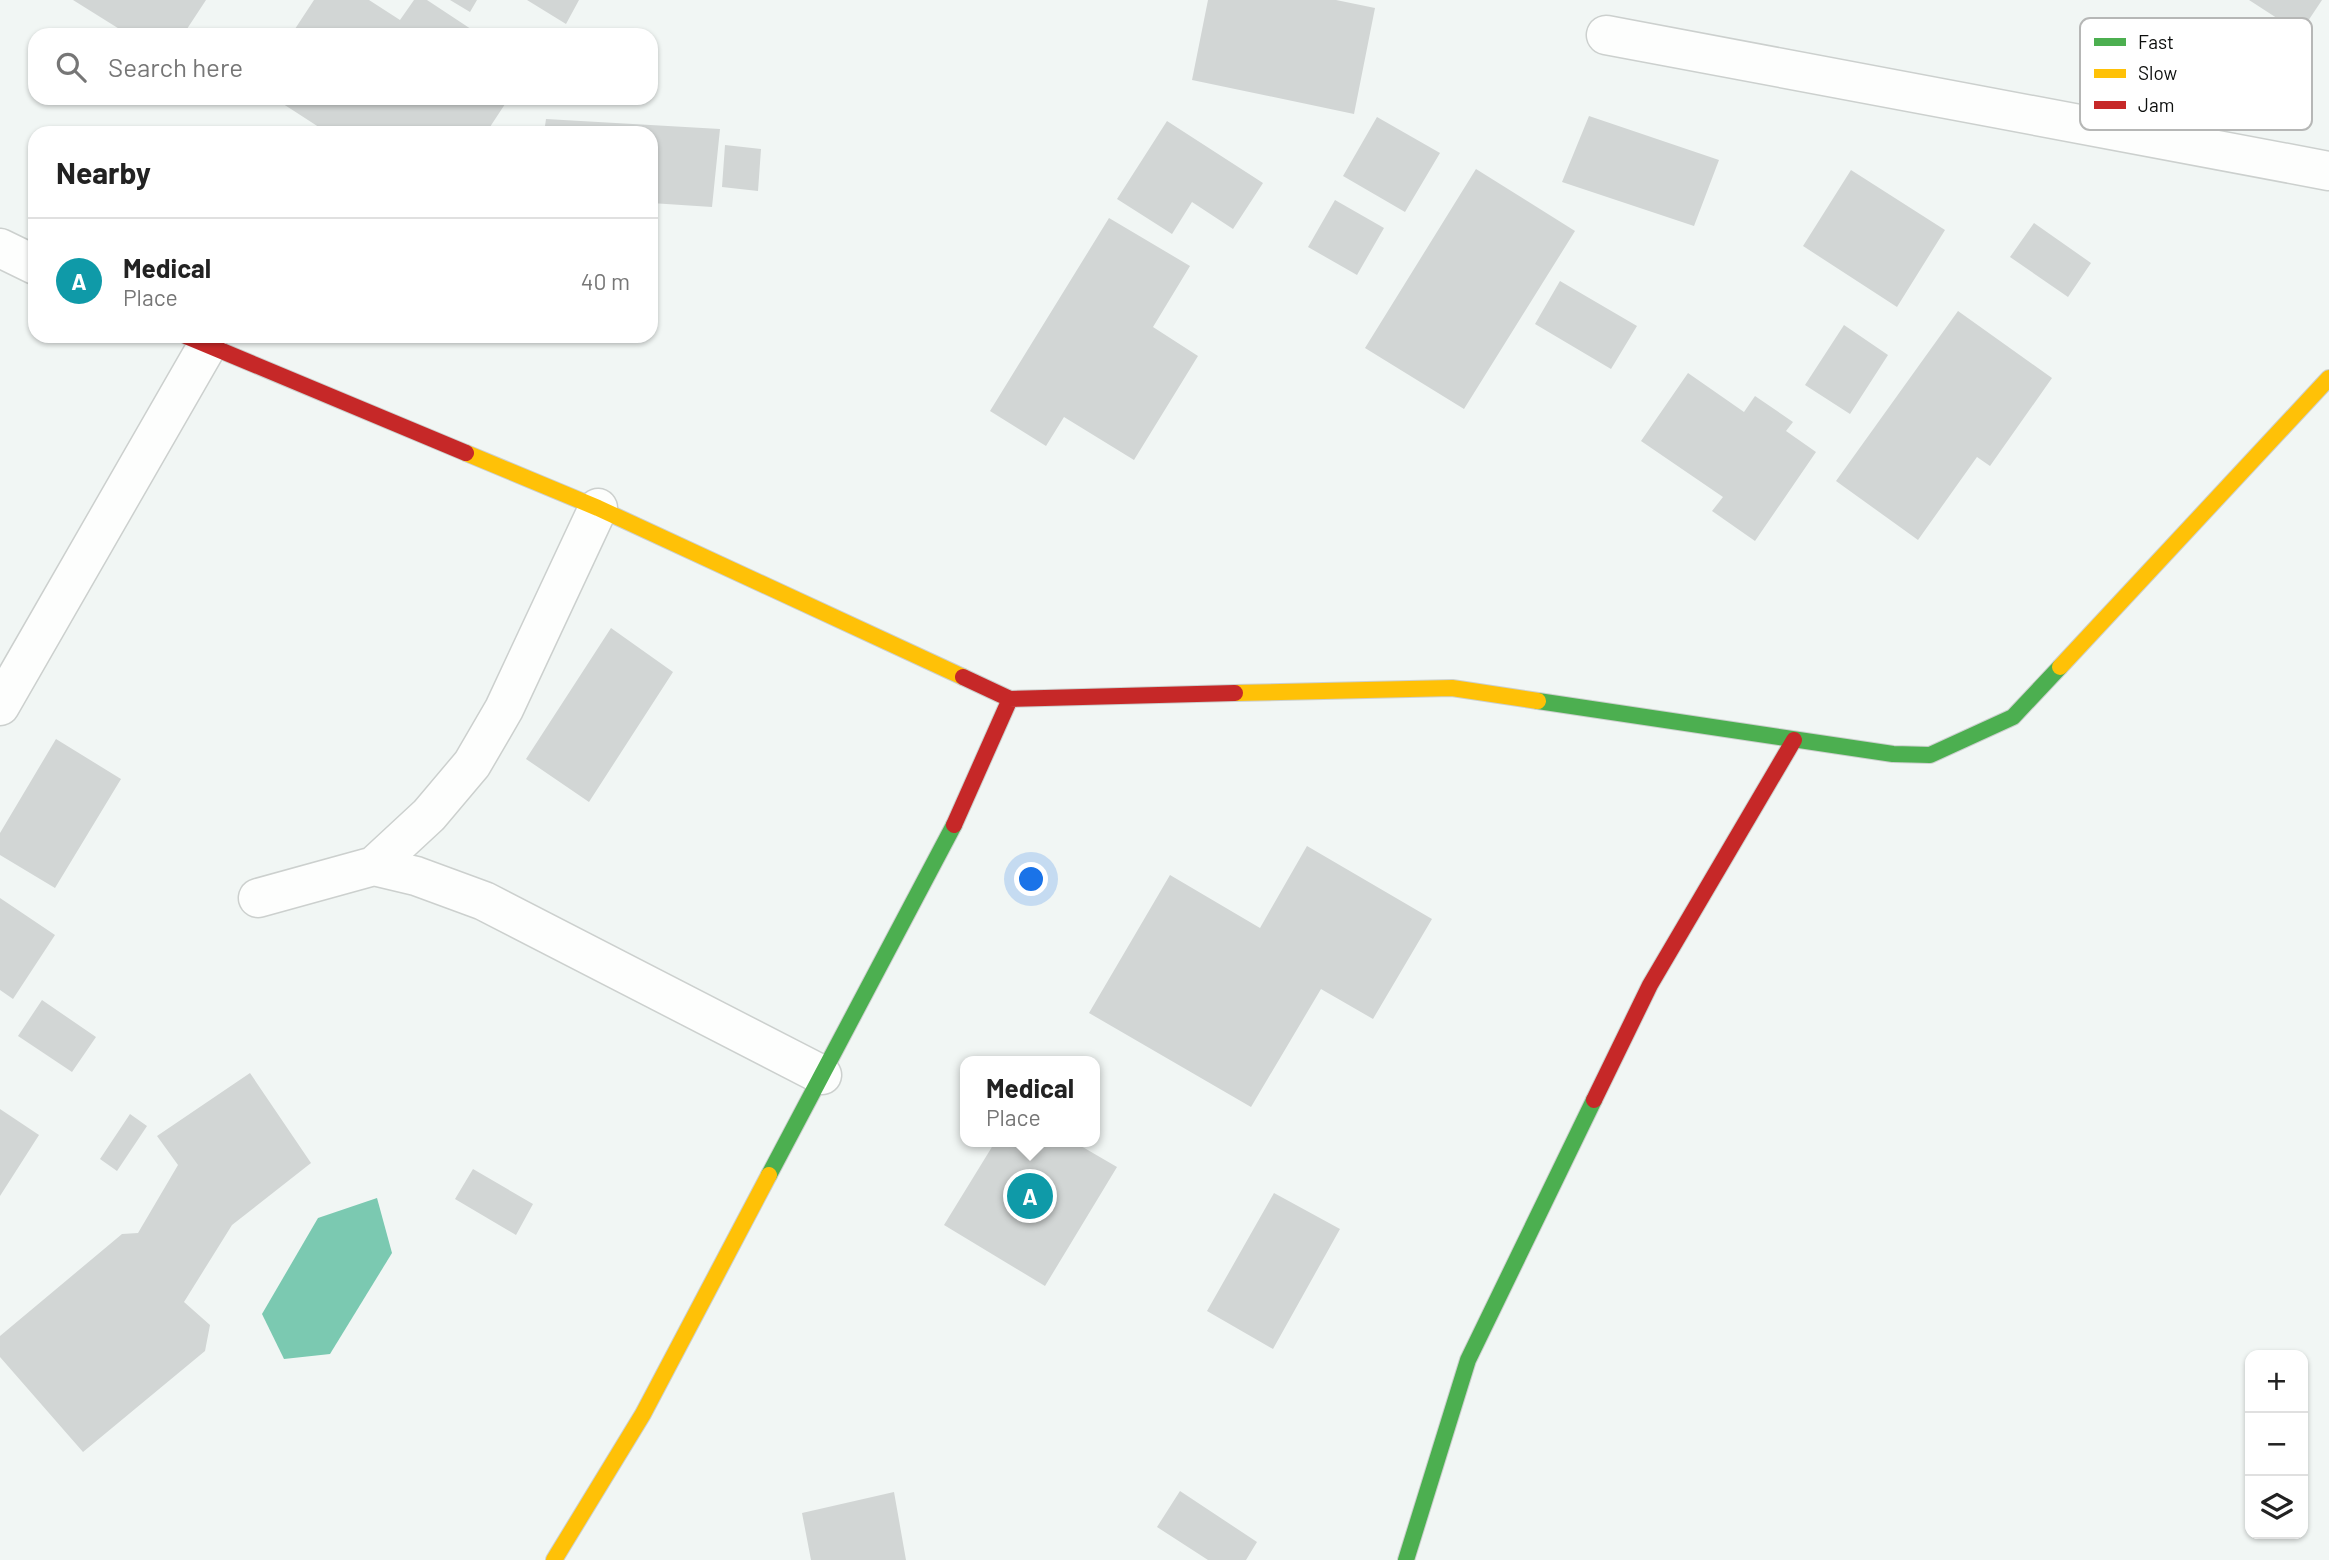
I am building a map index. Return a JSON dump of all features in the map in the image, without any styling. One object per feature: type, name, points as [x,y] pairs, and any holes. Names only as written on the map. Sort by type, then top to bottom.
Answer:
[{"type":"street","points":[[1606,35],[2080,124]]},
{"type":"street","points":[[2111,130],[2329,171]]},
{"type":"street","points":[[0,248],[28,262]]},
{"type":"street","points":[[0,706],[195,343]]},
{"type":"street","points":[[201,343],[598,508],[1010,699],[1452,688],[1893,754],[1930,755],[2013,717],[2329,378]]},
{"type":"street","points":[[258,898],[374,866],[429,815],[472,764],[504,709],[598,508]]},
{"type":"street","points":[[554,1560],[643,1414],[953,826],[1010,699]]},
{"type":"street","points":[[1406,1560],[1468,1360],[1650,985],[1794,740]]},
{"type":"street","points":[[374,866],[416,876],[484,901],[822,1075]]},
{"type":"shaded area","points":[[377,1198],[392,1253],[330,1354],[284,1359],[262,1314],[318,1218]]},
{"type":"building","points":[[73,0],[206,0],[188,28],[118,28]]},
{"type":"building","points":[[314,0],[369,0],[400,20],[414,0],[427,0],[469,28],[296,28]]},
{"type":"building","points":[[450,0],[477,0],[470,12]]},
{"type":"building","points":[[527,0],[579,0],[566,24]]},
{"type":"building","points":[[1208,0],[1336,0],[1375,8],[1354,114],[1192,80]]},
{"type":"building","points":[[2249,0],[2322,0],[2310,18],[2277,18]]},
{"type":"building","points":[[285,105],[504,105],[491,126],[317,126]]},
{"type":"building","points":[[1589,116],[1719,160],[1694,226],[1562,182]]},
{"type":"building","points":[[1377,117],[1440,153],[1405,212],[1343,176]]},
{"type":"building","points":[[546,119],[720,129],[712,207],[658,203],[658,126],[545,126]]},
{"type":"building","points":[[1167,121],[1263,183],[1233,229],[1192,202],[1172,234],[1117,199]]},
{"type":"building","points":[[725,145],[761,149],[758,191],[722,187]]},
{"type":"building","points":[[1476,169],[1575,231],[1464,409],[1365,348]]},
{"type":"building","points":[[1851,170],[1945,230],[1897,307],[1803,246]]},
{"type":"building","points":[[1335,200],[1384,228],[1357,275],[1308,247]]},
{"type":"building","points":[[1109,218],[1190,266],[1153,327],[1198,356],[1134,460],[1064,417],[1046,446],[990,411]]},
{"type":"building","points":[[2034,223],[2091,263],[2068,297],[2010,257]]},
{"type":"building","points":[[1560,281],[1637,326],[1611,369],[1535,324]]},
{"type":"building","points":[[1958,311],[2052,378],[1990,466],[1977,457],[1918,540],[1836,481]]},
{"type":"building","points":[[1844,325],[1888,355],[1850,414],[1805,385]]},
{"type":"building","points":[[1688,373],[1744,412],[1755,396],[1793,422],[1786,431],[1816,452],[1755,541],[1712,511],[1723,497],[1641,441]]},
{"type":"building","points":[[611,628],[673,672],[589,802],[526,759]]},
{"type":"building","points":[[56,739],[121,779],[55,888],[0,855],[0,833]]},
{"type":"building","points":[[1307,846],[1432,919],[1373,1019],[1321,989],[1251,1107],[1089,1013],[1170,875],[1260,928]]},
{"type":"building","points":[[0,898],[55,935],[13,999],[0,990]]},
{"type":"building","points":[[42,1000],[96,1037],[72,1072],[18,1036]]},
{"type":"building","points":[[250,1073],[311,1163],[232,1225],[184,1302],[210,1325],[205,1351],[83,1452],[0,1357],[0,1336],[122,1234],[138,1233],[178,1165],[157,1136]]},
{"type":"building","points":[[0,1109],[39,1135],[0,1196]]},
{"type":"building","points":[[130,1114],[147,1126],[117,1171],[100,1159]]},
{"type":"building","points":[[992,1147],[1083,1147],[1117,1167],[1045,1286],[944,1225]]},
{"type":"building","points":[[473,1169],[533,1204],[516,1235],[455,1199]]},
{"type":"building","points":[[1274,1193],[1340,1229],[1273,1349],[1207,1311]]},
{"type":"building","points":[[1180,1491],[1257,1542],[1246,1560],[1208,1560],[1157,1527]]},
{"type":"building","points":[[894,1492],[906,1560],[811,1560],[802,1513]]},
{"type":"traffic: fast","points":[[1538,701],[1893,754],[1930,755],[2013,717],[2060,667]]},
{"type":"traffic: fast","points":[[769,1175],[954,825]]},
{"type":"traffic: fast","points":[[1406,1560],[1468,1360],[1594,1100]]},
{"type":"traffic: slow","points":[[2060,667],[2329,378]]},
{"type":"traffic: slow","points":[[466,453],[598,508],[963,677]]},
{"type":"traffic: slow","points":[[1235,693],[1452,688],[1538,701]]},
{"type":"traffic: slow","points":[[554,1560],[643,1414],[769,1175]]},
{"type":"traffic: jam","points":[[203,343],[466,453]]},
{"type":"traffic: jam","points":[[963,677],[1010,699],[1235,693]]},
{"type":"traffic: jam","points":[[954,825],[1010,699]]},
{"type":"traffic: jam","points":[[1594,1100],[1650,985],[1794,740]]},
{"type":"place","name":"Medical","points":[[1030,1196]]}]
